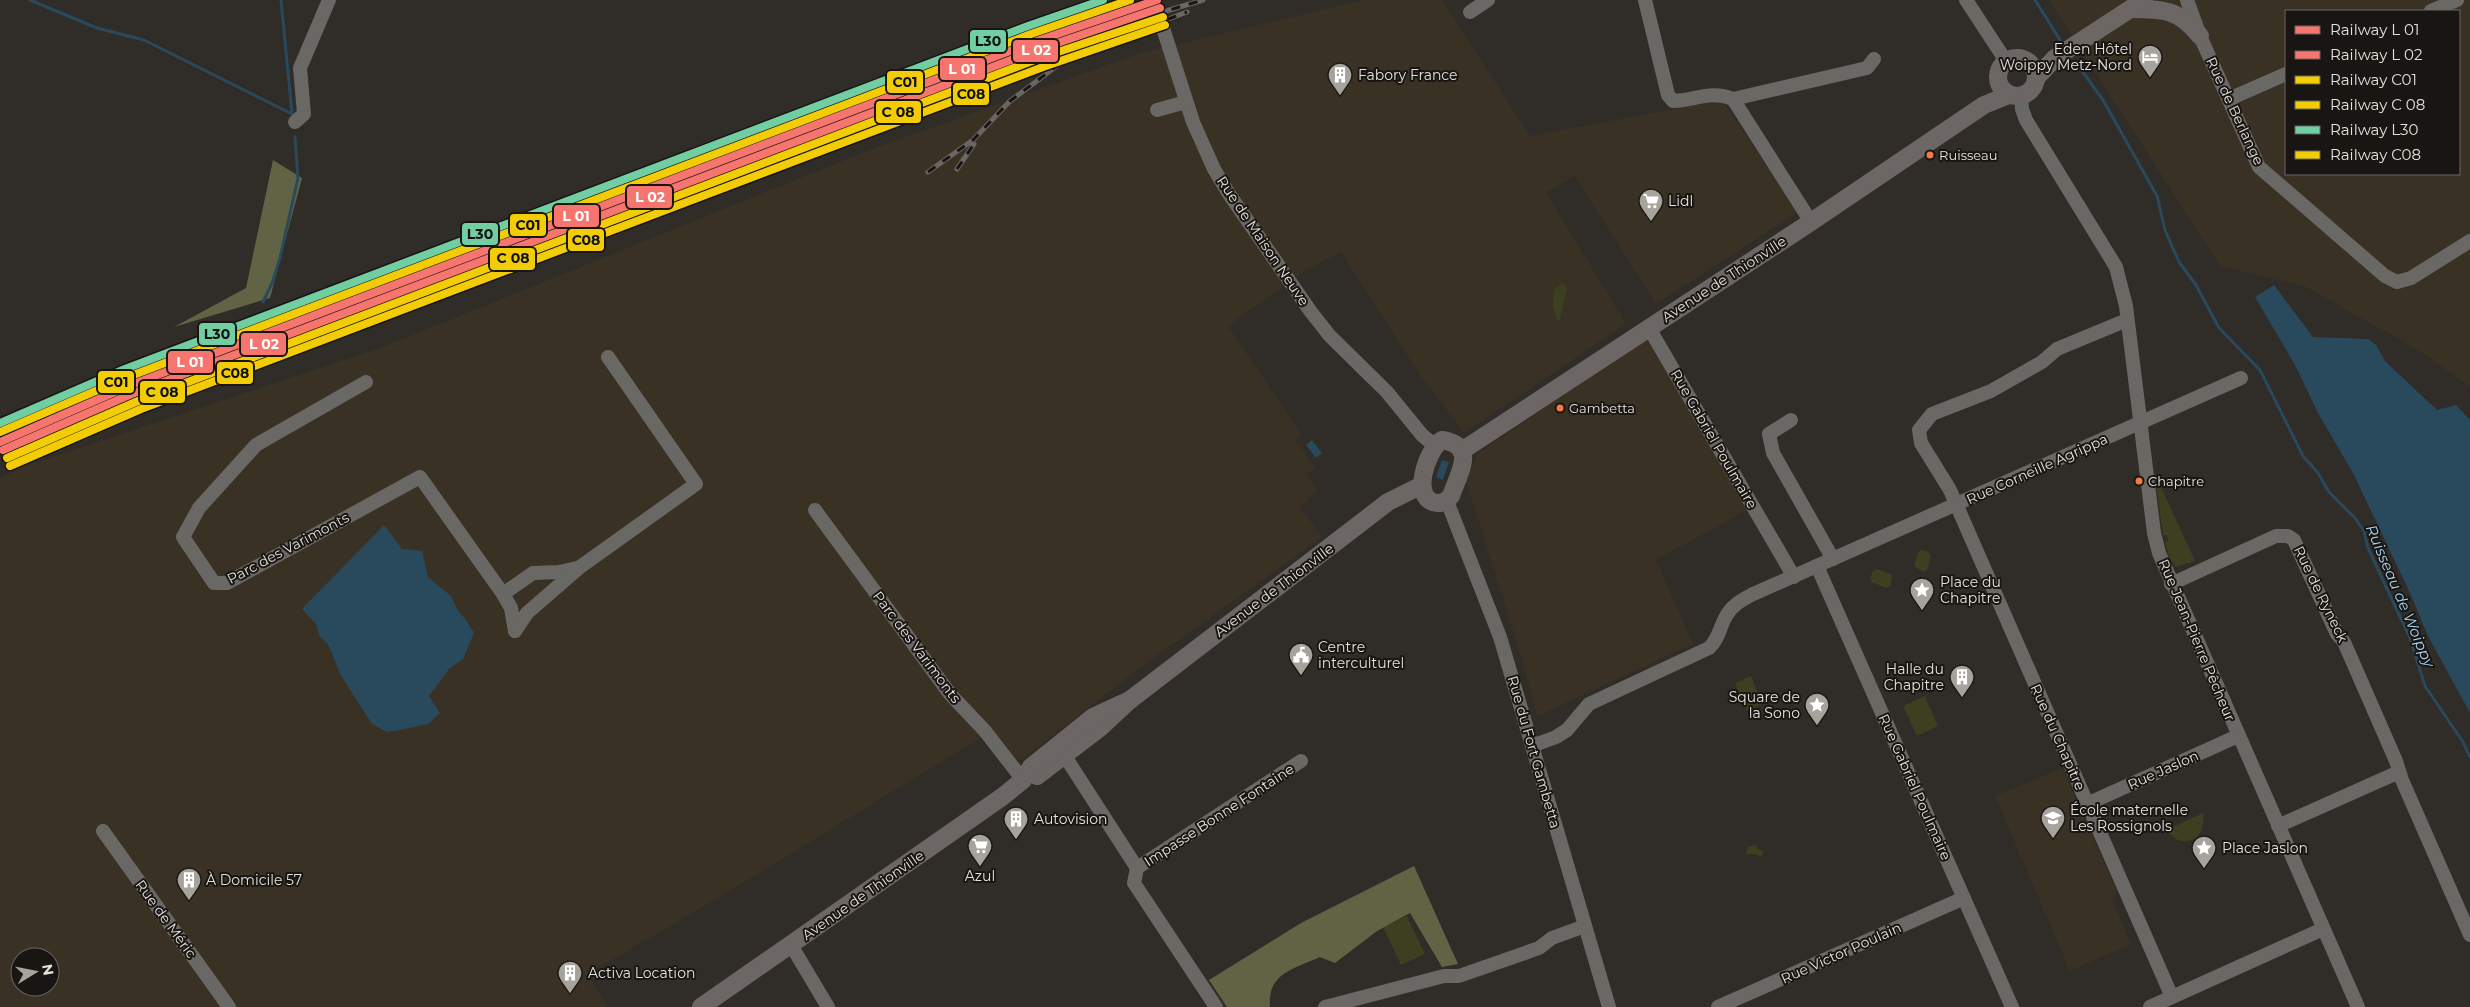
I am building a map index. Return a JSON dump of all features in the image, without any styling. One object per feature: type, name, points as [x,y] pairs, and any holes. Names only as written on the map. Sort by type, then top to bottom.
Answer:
[{"type":"main road","points":[[2036,78],[2034,68],[2027,61],[2019,58],[2006,61],[1998,71],[2010,91],[2031,91],[2036,78],[2055,58],[2137,5],[2175,13],[2191,24],[2200,36]]},
{"type":"main road","points":[[2027,61],[2055,58]]},
{"type":"main road","name":"Avenue de Thionville","points":[[1463,450],[1811,222],[1984,105],[2010,91]]},
{"type":"main road","points":[[1442,440],[1453,442],[1463,450],[1464,457],[1451,496],[1447,501],[1440,503],[1430,501],[1423,494],[1422,485],[1434,445],[1442,440]]},
{"type":"main road","name":"Avenue de Thionville","points":[[701,1007],[998,800],[1022,780],[1030,766],[1060,750],[1093,717],[1130,700],[1388,502],[1422,485]]},
{"type":"street","points":[[294,122],[304,114],[300,68],[329,0]]},
{"type":"street","name":"Rue de Maison Neuve","points":[[1154,0],[1186,102],[1201,142],[1214,169],[1310,312],[1330,336],[1387,392],[1422,435],[1434,445]]},
{"type":"street","points":[[1470,12],[1488,0]]},
{"type":"street","points":[[1645,0],[1668,96],[1673,101],[1712,94],[1722,95],[1733,100],[1811,222]]},
{"type":"street","points":[[1966,0],[2006,61]]},
{"type":"street","name":"Rue de Berlange","points":[[2187,0],[2200,36],[2259,167],[2385,276],[2397,282],[2411,278],[2470,241]]},
{"type":"street","points":[[2433,10],[2457,0]]},
{"type":"street","points":[[1733,100],[1867,68],[1874,59]]},
{"type":"street","points":[[2229,99],[2285,74]]},
{"type":"street","name":"Rue Jean-Pierre Pêcheur","points":[[2010,91],[2116,267],[2128,320],[2154,533],[2171,584],[2358,1007]]},
{"type":"street","points":[[1158,110],[1186,102]]},
{"type":"street","name":"Rue du Chapitre","points":[[2128,320],[2057,350],[2042,362],[1991,391],[1932,414],[1920,430],[1921,443],[1950,490],[2172,996]]},
{"type":"street","name":"Rue Gabriel Poulmaire","points":[[1649,328],[1794,577]]},
{"type":"street","name":"Parc des Varimonts","points":[[366,382],[256,444],[199,508],[183,537],[214,583],[227,583],[420,477],[503,594],[511,608],[515,631],[527,613],[580,567],[696,484],[608,357]]},
{"type":"street","name":"Rue Corneille Agrippa","points":[[1532,746],[1556,737],[1567,730],[1589,704],[1709,648],[1716,641],[1727,614],[1737,603],[2241,378]]},
{"type":"street","points":[[1791,420],[1768,434],[1772,453],[1833,559]]},
{"type":"street","name":"Rue du Fort Gambetta","points":[[1447,501],[1500,637],[1609,1007]]},
{"type":"street","name":"Parc des Varimonts","points":[[815,510],[950,694],[985,731],[1022,780]]},
{"type":"street","name":"Rue de Ryneck","points":[[2171,584],[2273,537],[2284,535],[2291,537],[2299,547],[2337,634],[2344,642],[2470,935]]},
{"type":"street","name":"Rue Gabriel Poulmaire","points":[[1817,566],[2012,1007]]},
{"type":"street","name":"Parc des Varimonts","points":[[503,594],[533,573],[559,572],[580,567]]},
{"type":"street","name":"Rue Jaslon","points":[[2087,804],[2238,736]]},
{"type":"street","points":[[1060,750],[1137,868],[1134,883],[1216,1007]]},
{"type":"street","name":"Impasse Bonne Fontaine","points":[[1137,868],[1301,761]]},
{"type":"street","points":[[2278,826],[2399,772]]},
{"type":"street","name":"Rue de Méric","points":[[103,831],[229,1007]]},
{"type":"street","name":"Rue Victor Poulain","points":[[1718,1007],[1964,898]]},
{"type":"street","points":[[1325,1007],[1444,976],[1459,976],[1539,948],[1552,938],[1584,926]]},
{"type":"street","points":[[2150,1007],[2323,929]]},
{"type":"street","points":[[791,945],[828,1007]]},
{"type":"shaded area","points":[[1363,0],[1442,0],[1530,136],[1722,100],[1798,212],[1656,304],[1575,176],[1546,192],[1626,324],[1464,433],[1420,375],[1341,252],[1305,271],[1228,326],[1302,435],[1295,440],[1316,468],[1306,474],[1318,490],[1300,507],[1322,537],[1144,665],[1021,760],[1014,759],[992,731],[723,895],[588,974],[607,1007],[0,1007],[0,478],[28,465],[380,348],[872,149],[1141,53]]},
{"type":"shaded area","points":[[2049,0],[2470,0],[2470,386],[2416,349],[2304,286],[2220,266]]},
{"type":"shaded area","points":[[1651,336],[1749,509],[1656,560],[1693,644],[1537,716],[1522,659],[1466,481],[1478,453]]},
{"type":"shaded area","name":"École maternelle Les Rossignols","points":[[2062,768],[2117,892],[2112,900],[2131,944],[2070,971],[1995,796]]},
{"type":"green space","points":[[273,160],[302,178],[270,298],[174,327],[246,288]]},
{"type":"green space","points":[[1562,283],[1567,288],[1560,320],[1557,320],[1553,307],[1554,290]]},
{"type":"green space","points":[[2155,474],[2195,561],[2176,567],[2170,560],[2165,542],[2168,541],[2167,535],[2163,535]]},
{"type":"green space","points":[[1922,550],[1929,552],[1931,557],[1927,570],[1923,572],[1914,566],[1918,552]]},
{"type":"green space","points":[[1877,569],[1891,574],[1890,586],[1885,588],[1872,582],[1870,578],[1873,571]]},
{"type":"green space","points":[[1751,676],[1762,704],[1747,711],[1735,683]]},
{"type":"green space","points":[[1925,696],[1938,726],[1917,736],[1903,706]]},
{"type":"green space","points":[[2203,813],[2201,830],[2198,836],[2192,840],[2180,840],[2173,837],[2166,830]]},
{"type":"green space","points":[[1756,845],[1758,849],[1763,851],[1762,857],[1755,854],[1745,854],[1748,847]]},
{"type":"green space","points":[[1414,866],[1458,964],[1442,967],[1410,913],[1377,931],[1335,963],[1320,957],[1284,974],[1273,987],[1270,996],[1270,1007],[1227,1007],[1209,980],[1301,923]]},
{"type":"green space","points":[[1407,916],[1425,954],[1401,965],[1383,927]]},
{"type":"water","points":[[2274,285],[2313,337],[2368,339],[2376,345],[2385,361],[2437,410],[2456,405],[2470,420],[2470,713],[2428,636],[2410,593],[2353,473],[2318,413],[2295,365],[2255,297]]},
{"type":"water","points":[[1312,440],[1322,453],[1316,458],[1306,445]]},
{"type":"water","points":[[1442,460],[1449,462],[1443,480],[1436,477]]},
{"type":"water","points":[[384,525],[402,549],[422,551],[428,577],[451,596],[458,611],[474,633],[463,659],[449,669],[429,696],[440,713],[428,724],[387,732],[372,724],[340,674],[329,646],[319,635],[316,624],[302,609]]},
{"type":"waterway","points":[[30,0],[97,28],[144,40],[292,114]]},
{"type":"waterway","points":[[281,0],[292,113]]},
{"type":"waterway","name":"Ruisseau de Woippy","points":[[2035,0],[2060,40]]},
{"type":"waterway","name":"Ruisseau de Woippy","points":[[2077,64],[2103,100],[2157,196],[2165,230],[2179,262],[2196,285],[2219,328],[2260,370],[2303,456],[2318,473],[2329,492],[2355,518],[2364,531],[2368,548],[2410,638],[2425,686],[2463,742],[2470,757]]},
{"type":"waterway","points":[[263,302],[273,281],[280,258],[298,178],[295,137]]},
{"type":"railway","points":[[0,422],[107,376],[215,334],[853,92],[1107,0]]},
{"type":"railway","points":[[1068,40],[1203,0]]},
{"type":"railway","points":[[928,172],[973,140],[1010,101],[1058,65],[1102,44],[1187,12]]},
{"type":"railway","points":[[93,422],[196,380],[930,101],[1025,55]]},
{"type":"railway","points":[[957,169],[974,144]]},
{"type":"transit line","points":[[0,442],[131,385],[1034,42],[1157,0]]},
{"type":"transit line","points":[[3,450],[134,393],[1037,50],[1160,8]]},
{"type":"transit line","points":[[7,458],[138,401],[1040,58],[1163,17]]},
{"type":"rail line","name":"L30","points":[[0,423],[125,369],[1028,26],[1103,0]]},
{"type":"rail line","name":"C01","points":[[0,432],[128,377],[1031,34],[1130,0]]},
{"type":"rail line","name":"C08","points":[[10,466],[141,409],[1043,67],[1165,25]]},
{"type":"place","name":"Eden Hôtel Woippy Metz-Nord","points":[[2150,78]]},
{"type":"place","name":"Fabory France","points":[[1340,96]]},
{"type":"place","name":"Ruisseau","points":[[1930,155]]},
{"type":"place","name":"Lidl","points":[[1651,222]]},
{"type":"place","name":"Gambetta","points":[[1560,408]]},
{"type":"place","name":"Chapitre","points":[[2139,481]]},
{"type":"place","name":"Place du Chapitre","points":[[1922,611]]},
{"type":"place","name":"Centre interculturel","points":[[1301,676]]},
{"type":"place","name":"Halle du Chapitre","points":[[1962,698]]},
{"type":"place","name":"Square de la Sono","points":[[1817,726]]},
{"type":"place","name":"École maternelle Les Rossignols","points":[[2053,839]]},
{"type":"place","name":"Autovision","points":[[1016,840]]},
{"type":"place","name":"Azul","points":[[980,867]]},
{"type":"place","name":"Place Jaslon","points":[[2204,869]]},
{"type":"place","name":"À Domicile 57","points":[[189,901]]},
{"type":"place","name":"Activa Location","points":[[570,994]]}]
